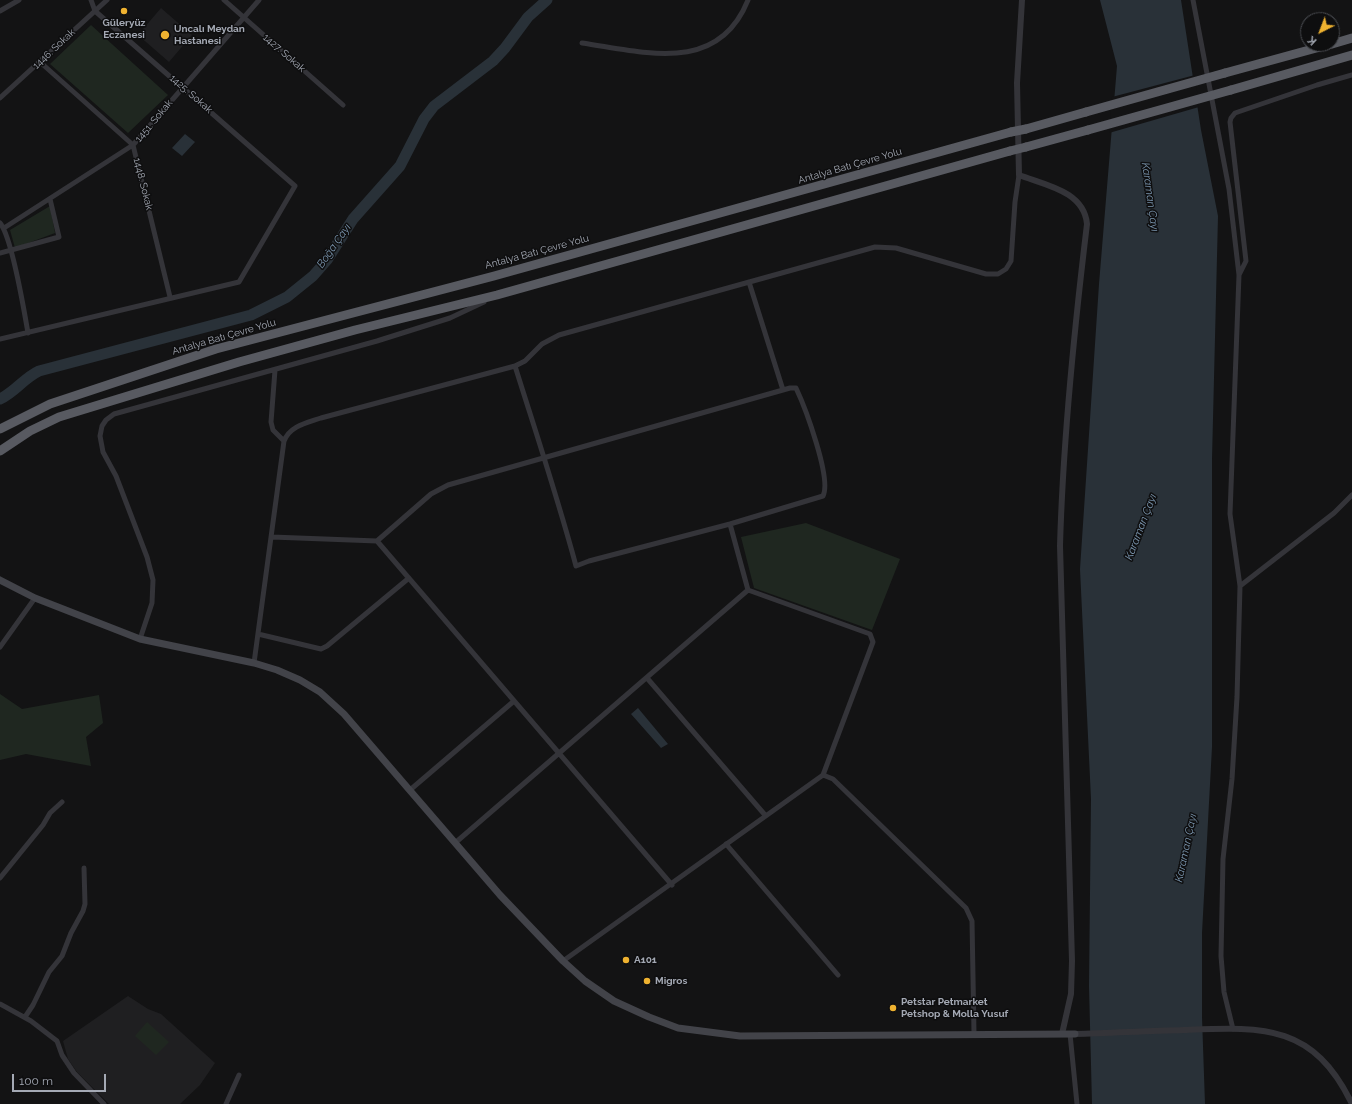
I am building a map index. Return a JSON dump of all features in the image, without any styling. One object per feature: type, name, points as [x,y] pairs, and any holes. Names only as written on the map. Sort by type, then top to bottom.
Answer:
[{"type":"highway","name":"Antalya Batı Çevre Yolu","points":[[1340,41],[1352,38]]},
{"type":"highway","name":"Antalya Batı Çevre Yolu","points":[[0,430],[16,420],[63,399],[216,349],[494,276],[1302,52]]},
{"type":"highway","points":[[0,451],[30,430],[59,417],[110,400],[355,330],[497,295],[1352,55]]},
{"type":"main road","points":[[0,580],[35,598],[140,639],[254,663],[300,680],[320,692],[344,714],[500,895],[564,961],[585,981],[614,1001],[648,1017],[678,1028],[699,1032],[740,1036],[1072,1034]]},
{"type":"street","points":[[0,11],[12,2],[19,0]]},
{"type":"street","name":"1425. Sokak","points":[[91,0],[95,11],[295,186],[238,282],[170,297]]},
{"type":"street","name":"1446. Sokak","points":[[0,98],[107,0]]},
{"type":"street","name":"1427. Sokak","points":[[224,0],[343,105]]},
{"type":"street","name":"1451. Sokak","points":[[4,228],[133,145],[259,0]]},
{"type":"street","points":[[582,43],[657,54],[682,54],[698,50],[711,45],[724,35],[745,9],[748,0]]},
{"type":"street","points":[[254,663],[284,441],[290,431],[302,424],[515,366],[525,361],[542,344],[559,336],[875,247],[896,248],[986,274],[998,274],[1006,269],[1011,261],[1018,175],[1016,83],[1022,0]]},
{"type":"street","points":[[1193,0],[1229,189],[1239,275],[1230,514],[1240,586],[1237,697],[1233,764],[1223,859],[1221,956],[1224,992],[1233,1029]]},
{"type":"street","name":"1448. Sokak","points":[[40,62],[133,145],[170,297]]},
{"type":"street","points":[[1239,275],[1246,260],[1230,122],[1231,118],[1235,113],[1257,105],[1352,75]]},
{"type":"street","points":[[1018,175],[1066,193],[1077,201],[1086,213],[1087,224],[1076,317],[1061,507],[1060,546],[1072,961],[1071,994],[1062,1034]]},
{"type":"street","points":[[0,253],[60,237],[50,199]]},
{"type":"street","points":[[0,223],[4,228],[10,251],[28,333]]},
{"type":"street","points":[[749,282],[783,390]]},
{"type":"street","points":[[140,639],[152,603],[153,580],[147,557],[116,476],[103,452],[100,436],[102,426],[106,420],[114,414],[275,370],[450,318],[497,295]]},
{"type":"street","points":[[0,339],[170,297]]},
{"type":"street","points":[[272,537],[377,541],[431,494],[448,485],[543,456],[783,390],[796,388],[803,402],[823,466],[826,489],[822,496],[730,524],[589,561],[576,566],[543,456],[515,366]]},
{"type":"street","points":[[275,370],[271,422],[273,430],[284,441]]},
{"type":"street","points":[[1240,586],[1334,513],[1352,495]]},
{"type":"street","points":[[730,524],[748,590]]},
{"type":"street","points":[[377,541],[672,884]]},
{"type":"street","points":[[258,634],[322,649],[328,646],[409,578]]},
{"type":"street","points":[[455,843],[748,590]]},
{"type":"street","points":[[564,961],[765,815],[823,775],[872,642],[870,634],[748,590]]},
{"type":"street","points":[[0,646],[35,598]]},
{"type":"street","points":[[647,678],[765,815]]},
{"type":"street","points":[[410,790],[514,701]]},
{"type":"street","points":[[823,775],[833,779],[966,908],[972,922],[974,1034]]},
{"type":"street","points":[[0,878],[43,825],[50,813],[62,802]]},
{"type":"street","points":[[726,844],[838,975]]},
{"type":"street","points":[[24,1017],[33,1005],[49,972],[62,956],[71,932],[83,911],[85,904],[84,868]]},
{"type":"street","points":[[0,1004],[24,1017],[57,1041],[62,1055],[74,1073],[104,1104]]},
{"type":"street","points":[[1077,1104],[1072,1034],[1233,1029],[1268,1031],[1300,1044],[1330,1068],[1352,1104]]},
{"type":"street","points":[[226,1104],[239,1075]]},
{"type":"shaded area","name":"Uncalı Meydan Hastanesi","points":[[161,8],[192,35],[169,62],[138,35]]},
{"type":"shaded area","points":[[91,25],[168,95],[128,133],[50,64]]},
{"type":"shaded area","points":[[50,206],[55,233],[15,248],[10,230]]},
{"type":"shaded area","points":[[806,523],[900,559],[872,630],[754,588],[741,537]]},
{"type":"shaded area","points":[[0,694],[22,709],[99,695],[103,723],[86,737],[91,766],[26,754],[0,760]]},
{"type":"shaded area","points":[[128,996],[148,1009],[161,1014],[215,1063],[200,1085],[180,1104],[109,1104],[77,1072],[68,1059],[63,1041]]},
{"type":"shaded area","points":[[147,1022],[169,1042],[156,1055],[135,1036]]},
{"type":"water","name":"Karaman Çayı","points":[[1100,0],[1181,0],[1201,130],[1218,216],[1212,459],[1212,747],[1202,933],[1202,1017],[1205,1104],[1092,1104],[1089,986],[1091,799],[1080,569],[1099,284],[1117,66]]},
{"type":"water","points":[[185,134],[195,142],[182,156],[172,148]]},
{"type":"water","points":[[638,708],[668,744],[661,748],[631,714]]},
{"type":"pier","points":[[1195,75],[1199,107],[1109,133],[1112,97]]},
{"type":"waterway","name":"Boğa Çayı","points":[[0,399],[39,371],[251,315],[287,297],[313,276],[327,260],[353,219],[400,166],[424,119],[434,106],[493,61],[505,48],[528,17],[547,0]]},
{"type":"place","name":"Güleryüz Eczanesi","points":[[124,11]]},
{"type":"place","name":"Uncalı Meydan Hastanesi","points":[[165,35]]},
{"type":"place","name":"A101","points":[[626,960]]},
{"type":"place","name":"Migros","points":[[647,981]]},
{"type":"place","name":"Petstar Petmarket Petshop & Molla Yusuf","points":[[893,1008]]}]
